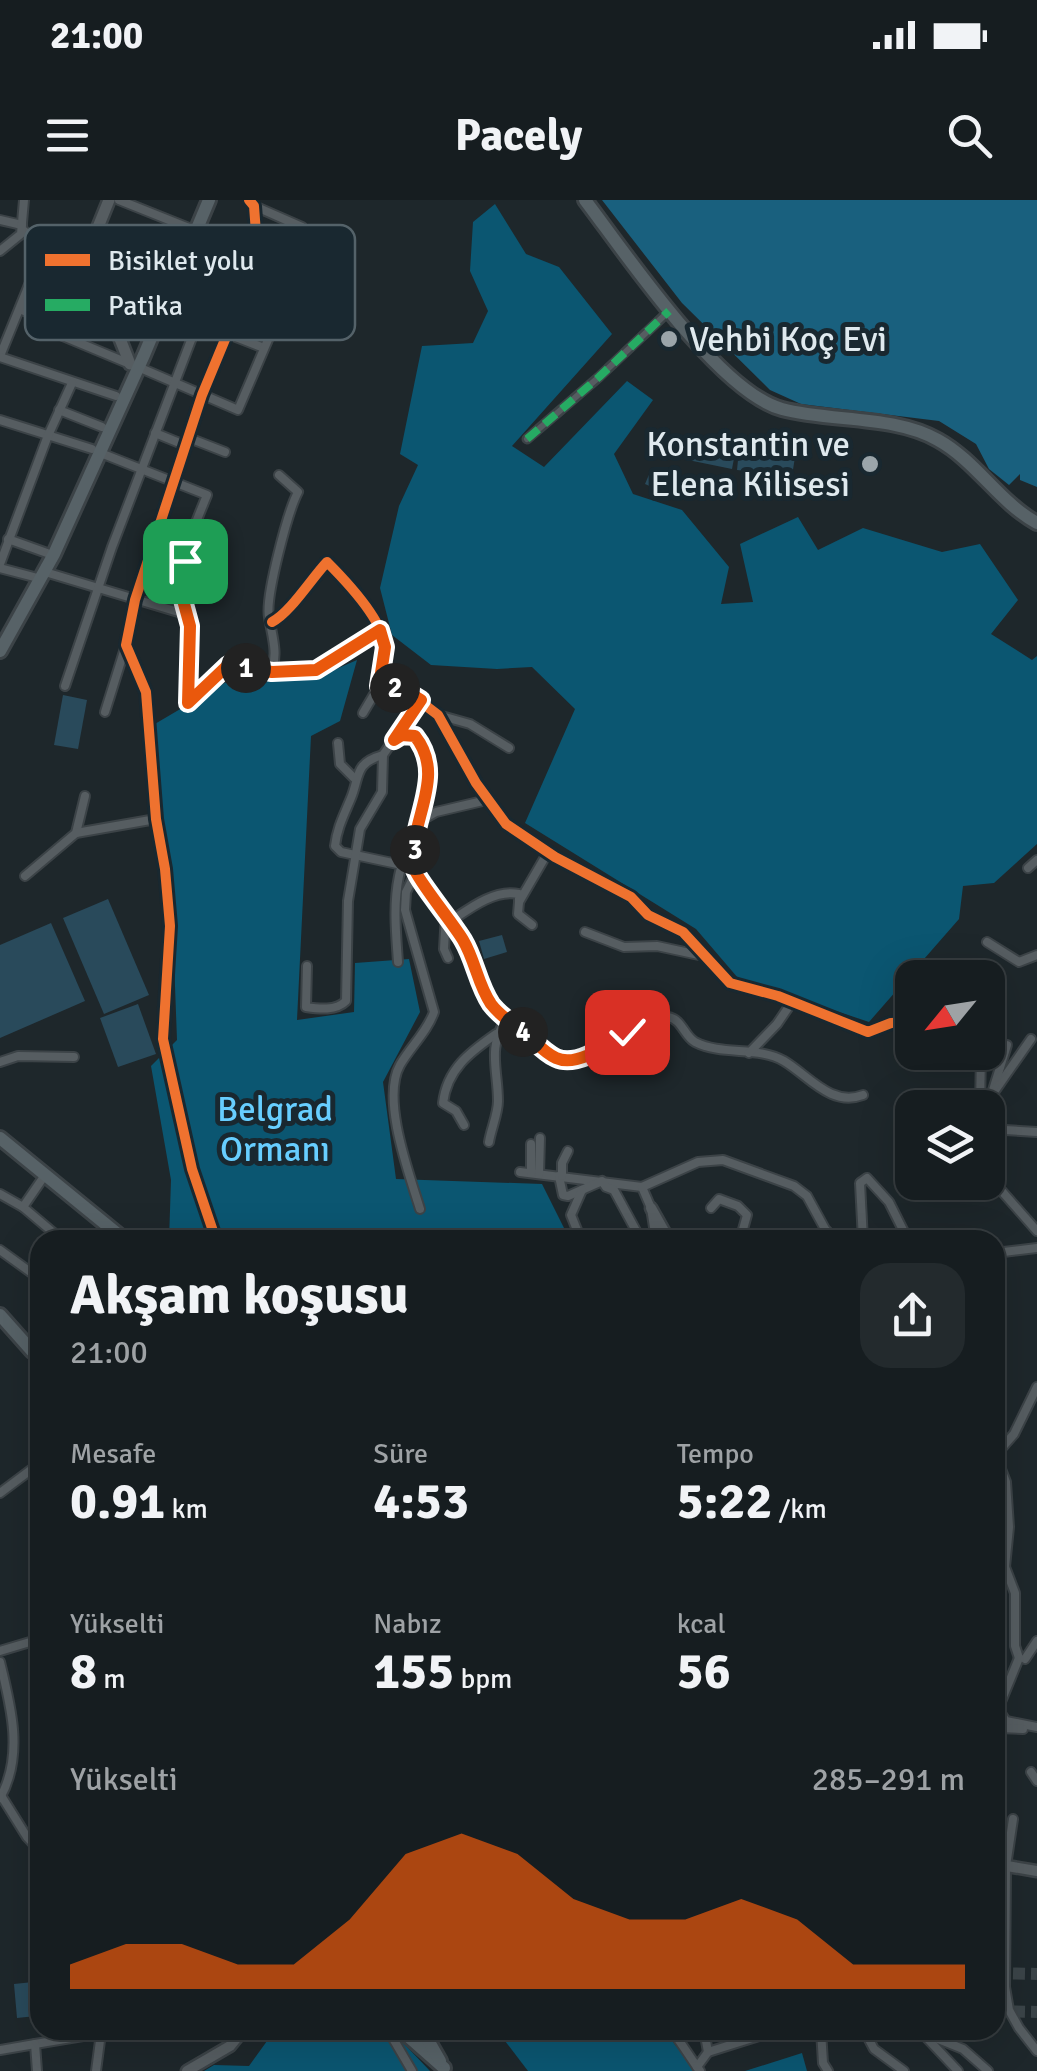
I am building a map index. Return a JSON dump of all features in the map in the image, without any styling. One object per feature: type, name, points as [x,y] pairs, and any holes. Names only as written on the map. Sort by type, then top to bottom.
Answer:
[{"type":"main road","points":[[99,225],[110,200]]},
{"type":"main road","points":[[194,225],[200,200]]},
{"type":"main road","points":[[195,225],[209,200]]},
{"type":"main road","points":[[586,200],[669,311],[757,398],[781,408],[923,432],[952,449],[1002,498],[1037,523]]},
{"type":"main road","points":[[123,340],[134,366]]},
{"type":"main road","points":[[0,632],[39,575],[145,340]]},
{"type":"main road","points":[[0,651],[39,575],[116,396],[134,366]]},
{"type":"main road","points":[[0,1138],[113,1230]]},
{"type":"main road","points":[[0,1315],[30,1349]]},
{"type":"main road","points":[[413,2040],[446,2069]]},
{"type":"main road","points":[[419,2040],[446,2069]]},
{"type":"main road","points":[[428,2040],[446,2069]]},
{"type":"street","points":[[0,251],[22,227],[24,200]]},
{"type":"street","points":[[119,200],[178,225]]},
{"type":"street","points":[[252,203],[298,225]]},
{"type":"street","points":[[0,220],[25,230]]},
{"type":"street","points":[[25,296],[0,357],[116,396]]},
{"type":"street","points":[[20,309],[25,311]]},
{"type":"street","points":[[527,439],[669,311]]},
{"type":"street","points":[[72,340],[238,410],[267,340]]},
{"type":"street","points":[[65,686],[190,340]]},
{"type":"street","points":[[105,712],[135,600],[202,395],[225,340]]},
{"type":"street","points":[[243,340],[264,348]]},
{"type":"street","points":[[72,382],[48,434],[0,566],[186,614]]},
{"type":"street","points":[[60,410],[102,426]]},
{"type":"street","points":[[0,420],[95,450],[206,495],[180,589],[190,626],[188,703],[228,665],[272,672],[316,670],[380,630]]},
{"type":"street","points":[[156,434],[225,452]]},
{"type":"street","points":[[272,672],[276,651],[269,610],[298,492],[279,475]]},
{"type":"street","points":[[8,539],[47,552]]},
{"type":"street","points":[[272,622],[287,614],[294,598],[327,562],[360,599],[380,630],[385,647],[379,686],[363,713]]},
{"type":"street","points":[[126,645],[146,692],[156,819],[170,926],[163,1040],[192,1169],[213,1230]]},
{"type":"street","points":[[379,686],[408,692],[438,715],[506,824],[548,852],[632,897],[648,914],[683,932],[730,983],[868,1032],[895,1024]]},
{"type":"street","points":[[307,966],[306,1007],[335,1008],[346,1001],[348,901],[360,829],[382,792],[384,755],[421,700]]},
{"type":"street","points":[[438,715],[470,724],[510,748]]},
{"type":"street","points":[[394,740],[402,735],[415,736],[424,751],[429,781],[428,795],[402,865],[394,906],[398,962]]},
{"type":"street","points":[[338,743],[340,764],[354,778]]},
{"type":"street","points":[[384,755],[372,758],[354,778],[353,794],[336,831],[335,846],[354,855],[402,865]]},
{"type":"street","points":[[76,833],[85,796]]},
{"type":"street","points":[[419,822],[436,812],[488,800]]},
{"type":"street","points":[[25,876],[76,833],[156,819]]},
{"type":"street","points":[[419,822],[414,854],[416,874],[472,957],[491,1004],[550,1054],[564,1060],[594,1052],[654,1019],[672,1018],[689,1038],[701,1044],[781,1059],[806,1080],[837,1096],[851,1100],[864,1095]]},
{"type":"street","points":[[519,902],[548,852]]},
{"type":"street","points":[[1028,868],[1037,860]]},
{"type":"street","points":[[416,874],[406,892],[405,910],[434,1012],[400,1064],[392,1093],[406,1164],[420,1209]]},
{"type":"street","points":[[448,917],[487,899],[514,892],[519,894],[518,914],[532,925]]},
{"type":"street","points":[[448,917],[444,949],[448,958]]},
{"type":"street","points":[[585,932],[624,947],[657,946],[708,956]]},
{"type":"street","points":[[987,942],[1018,962],[1037,955]]},
{"type":"street","points":[[749,1054],[792,1002]]},
{"type":"street","points":[[464,1125],[456,1111],[443,1103],[445,1086],[464,1058],[496,1034],[506,1020]]},
{"type":"street","points":[[490,1142],[498,1107],[494,1083],[496,1034]]},
{"type":"street","points":[[996,1090],[1031,1039]]},
{"type":"street","points":[[994,1090],[1007,1045]]},
{"type":"street","points":[[0,1062],[18,1056],[74,1057]]},
{"type":"street","points":[[1005,1130],[1037,1132]]},
{"type":"street","points":[[535,1174],[540,1138]]},
{"type":"street","points":[[531,1144],[535,1174]]},
{"type":"street","points":[[568,1151],[560,1176],[563,1195],[602,1180]]},
{"type":"street","points":[[520,1172],[642,1187],[698,1162],[724,1160],[794,1186],[807,1196],[825,1230]]},
{"type":"street","points":[[23,1207],[45,1175]]},
{"type":"street","points":[[862,1230],[860,1184],[864,1178],[872,1181],[889,1202],[903,1230]]},
{"type":"street","points":[[602,1180],[619,1194],[636,1230]]},
{"type":"street","points":[[642,1187],[663,1230]]},
{"type":"street","points":[[577,1230],[571,1215],[582,1190]]},
{"type":"street","points":[[0,1194],[50,1230]]},
{"type":"street","points":[[1005,1195],[1037,1231]]},
{"type":"street","points":[[711,1208],[720,1199],[745,1210],[743,1230]]},
{"type":"street","points":[[651,1208],[654,1230]]},
{"type":"street","points":[[1005,1253],[1037,1248]]},
{"type":"street","points":[[0,1250],[30,1272]]},
{"type":"street","points":[[1005,1444],[1014,1434],[1037,1387]]},
{"type":"street","points":[[0,1493],[30,1470]]},
{"type":"street","points":[[1005,1479],[1009,1527],[1005,1568],[1015,1593],[1015,1646],[1022,1659],[1037,1664]]},
{"type":"street","points":[[1005,1494],[1008,1500]]},
{"type":"street","points":[[1005,1694],[1022,1659],[1037,1641]]},
{"type":"street","points":[[0,1650],[30,1642]]},
{"type":"street","points":[[0,1662],[15,1740],[10,1774],[1,1798],[30,1840]]},
{"type":"street","points":[[1005,1720],[1037,1727]]},
{"type":"street","points":[[1005,1729],[1037,1727]]},
{"type":"street","points":[[1031,1772],[1037,1781]]},
{"type":"street","points":[[1005,1847],[1013,1819]]},
{"type":"street","points":[[1005,1866],[1037,1871]]},
{"type":"street","points":[[1005,1987],[1009,2010],[1018,2028],[1037,2051]]},
{"type":"street","points":[[0,2050],[57,2040]]},
{"type":"street","points":[[96,2071],[101,2040]]},
{"type":"street","points":[[187,2071],[235,2040]]},
{"type":"street","points":[[394,2040],[412,2071]]},
{"type":"street","points":[[679,2040],[699,2069],[708,2052],[706,2040]]},
{"type":"street","points":[[708,2052],[744,2040]]},
{"type":"street","points":[[822,2040],[823,2063],[828,2071]]},
{"type":"street","points":[[869,2040],[874,2049],[904,2071]]},
{"type":"street","points":[[929,2040],[958,2071]]},
{"type":"street","points":[[942,2040],[962,2049],[988,2071]]},
{"type":"street","points":[[34,2044],[37,2071]]},
{"type":"shaded area","points":[[602,200],[1037,200],[1037,487],[1020,480],[1020,474],[1009,485],[989,469],[976,444],[939,421],[801,404],[770,390],[682,303]]},
{"type":"shaded area","points":[[692,440],[736,448],[732,469],[688,460]]},
{"type":"shaded area","points":[[739,450],[795,457],[792,476],[737,470]]},
{"type":"shaded area","points":[[651,470],[680,483],[674,497],[645,484]]},
{"type":"shaded area","points":[[63,695],[87,700],[78,749],[54,745]]},
{"type":"shaded area","points":[[108,899],[149,995],[104,1014],[63,918]]},
{"type":"shaded area","points":[[51,923],[85,1001],[0,1038],[0,945]]},
{"type":"shaded area","points":[[502,935],[507,952],[484,959],[479,941]]},
{"type":"shaded area","points":[[138,1004],[156,1054],[118,1067],[100,1018]]},
{"type":"shaded area","points":[[30,1982],[30,2017],[17,2018],[14,1984]]},
{"type":"green space","points":[[495,204],[526,254],[559,267],[612,334],[512,446],[544,467],[627,381],[653,400],[614,454],[633,494],[682,510],[729,567],[721,604],[753,602],[740,544],[798,517],[818,550],[863,528],[942,552],[980,544],[1018,600],[991,634],[1032,660],[1037,656],[1037,844],[994,883],[963,886],[959,919],[923,960],[895,960],[895,992],[869,1022],[738,978],[696,929],[525,823],[575,709],[532,667],[431,665],[392,635],[380,588],[399,506],[418,465],[400,454],[422,346],[473,343],[488,311],[470,271],[473,222]]},
{"type":"green space","name":"Belgrad Ormanı","points":[[357,660],[340,721],[311,736],[297,1020],[354,1012],[355,963],[409,959],[420,1012],[383,1082],[396,1179],[542,1184],[565,1230],[169,1230],[171,1180],[151,1066],[177,1040],[174,959],[148,728],[233,678],[313,679]]},
{"type":"green space","points":[[268,2040],[401,2040],[430,2071],[204,2071],[214,2065],[249,2066]]},
{"type":"green space","points":[[504,2040],[672,2040],[695,2071],[528,2071]]},
{"type":"green space","points":[[802,2053],[807,2071],[745,2071]]},
{"type":"tunnel","points":[[1005,1973],[1037,1974]]},
{"type":"tunnel","points":[[1005,2011],[1037,2012]]},
{"type":"marked path","points":[[527,439],[669,311]]},
{"type":"cycle path","points":[[249,200],[254,206],[255,225]]},
{"type":"cycle path","points":[[213,1230],[192,1169],[163,1039],[170,926],[165,869],[156,819],[146,692],[126,645],[135,600],[202,395],[225,340]]},
{"type":"cycle path","points":[[272,622],[293,604],[327,562],[362,602],[383,636],[385,656],[379,686],[408,692],[438,715],[476,783],[506,824],[555,857],[631,897],[648,915],[683,932],[730,983],[778,996],[868,1032],[895,1023]]},
{"type":"place","name":"Vehbi Koç Evi","points":[[669,339]]},
{"type":"place","name":"Konstantin ve Elena Kilisesi","points":[[870,464]]},
{"type":"route","points":[[185,561],[180,589],[190,626],[188,703],[228,665],[272,672],[316,670],[380,630],[385,647],[379,686],[408,692],[421,700],[394,740],[402,735],[415,736],[424,751],[429,781],[414,854],[416,874],[463,940],[491,1004],[506,1020],[559,1059],[584,1056],[627,1032]]}]
